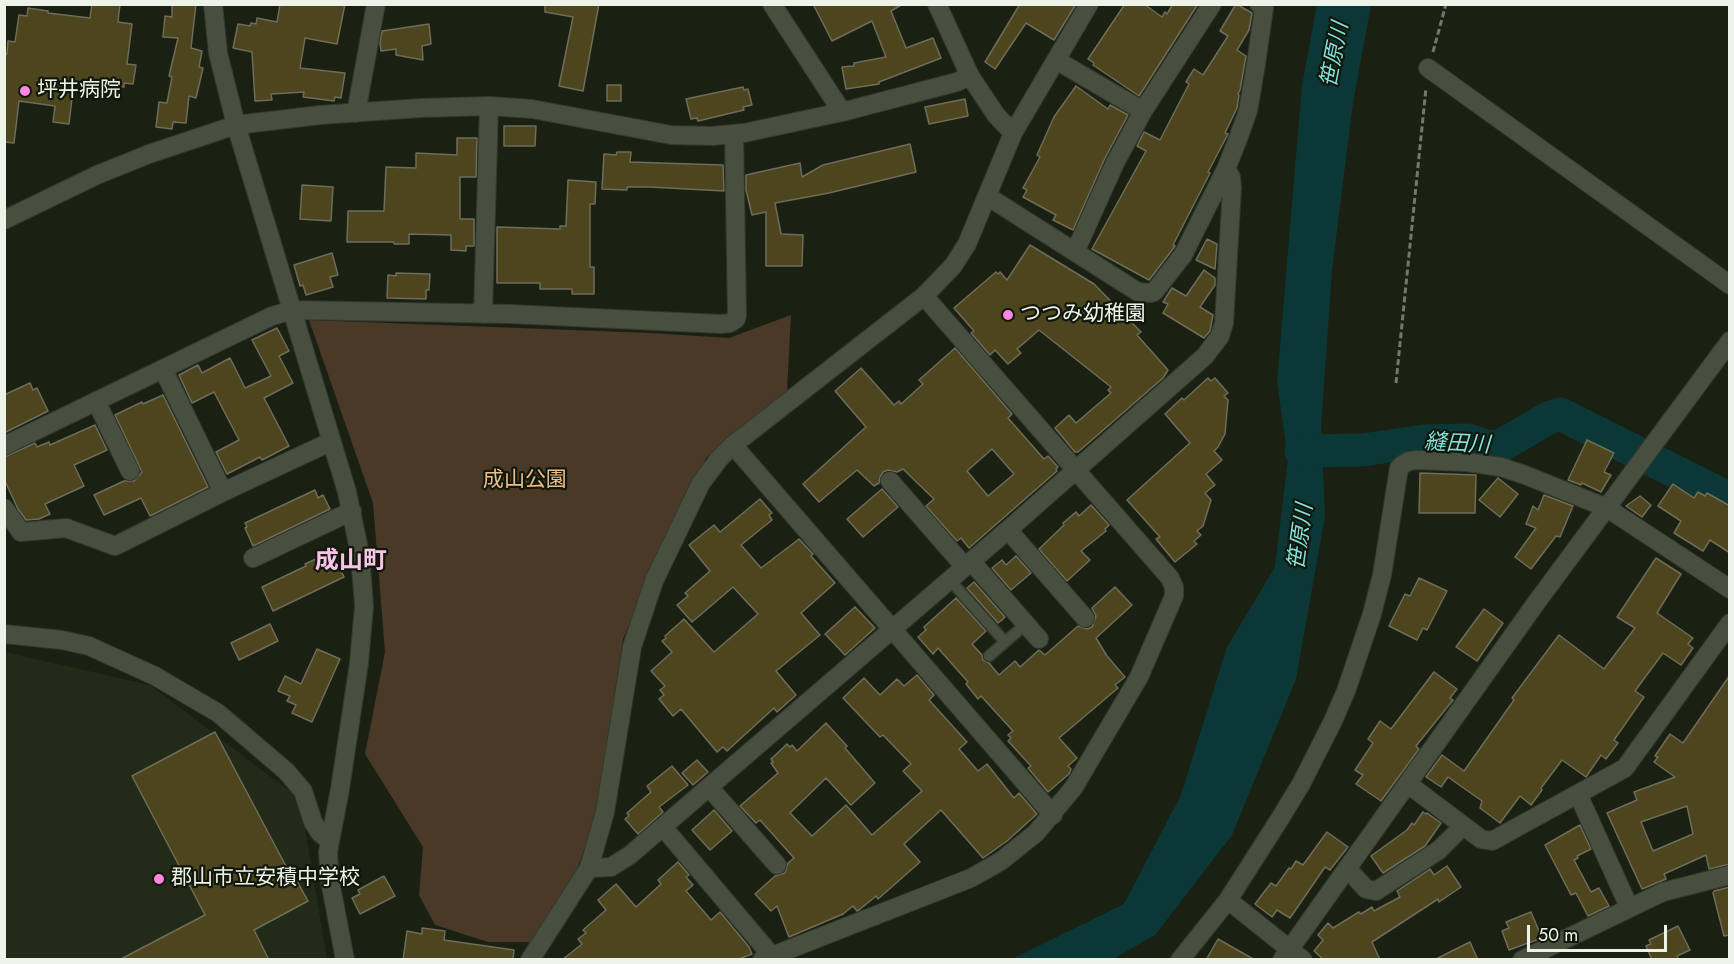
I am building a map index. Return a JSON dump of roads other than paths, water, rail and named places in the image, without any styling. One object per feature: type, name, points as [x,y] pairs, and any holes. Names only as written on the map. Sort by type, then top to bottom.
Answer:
[{"type":"street","points":[[213,4],[219,53],[236,125],[352,512],[362,576],[364,606],[351,725],[329,840],[329,871],[345,960]]},
{"type":"street","points":[[356,113],[376,4]]},
{"type":"street","points":[[772,4],[842,112]]},
{"type":"street","points":[[937,4],[970,76],[996,115],[1013,132]]},
{"type":"street","points":[[530,960],[589,868],[602,828],[632,647],[641,616],[654,580],[701,483],[733,445],[924,296],[953,266],[967,244],[1013,132],[1089,4]]},
{"type":"street","points":[[1075,252],[1115,163],[1143,111],[1212,4]]},
{"type":"street","points":[[987,196],[1137,292],[1151,293],[1177,264],[1226,169],[1248,111],[1264,8],[1259,4]]},
{"type":"street","points":[[1056,60],[1143,111]]},
{"type":"street","points":[[1428,68],[1730,285]]},
{"type":"street","points":[[4,220],[138,158],[236,125],[356,113],[489,106],[532,109],[671,135],[712,136],[734,134],[842,112],[957,82],[970,76]]},
{"type":"street","points":[[483,314],[489,106]]},
{"type":"street","points":[[4,446],[272,316],[293,310],[306,308],[721,324],[734,321],[737,316],[734,134]]},
{"type":"street","points":[[589,868],[611,867],[619,863],[663,827],[1008,530],[1205,356],[1220,336],[1225,316],[1232,188],[1231,177],[1226,169]]},
{"type":"street","points":[[663,827],[767,957],[971,878],[1017,850],[1053,815],[1074,787],[1139,677],[1174,596],[1174,586],[1170,578],[924,296]]},
{"type":"street","points":[[1228,900],[1292,956],[1347,868],[1536,603],[1730,341]]},
{"type":"street","points":[[163,369],[224,492]]},
{"type":"street","points":[[96,401],[130,471]]},
{"type":"street","points":[[4,508],[21,532],[66,528],[115,546],[330,442]]},
{"type":"street","points":[[733,445],[1053,815]]},
{"type":"street","points":[[1180,960],[1228,900],[1300,784],[1347,690],[1382,575],[1399,468],[1402,465],[1409,461],[1426,461],[1466,462],[1501,467],[1607,508],[1730,588]]},
{"type":"street","points":[[890,480],[1039,639]]},
{"type":"street","points":[[253,558],[352,512]]},
{"type":"street","points":[[1008,530],[1085,618]]},
{"type":"street","points":[[1408,784],[1481,839],[1492,841],[1629,764],[1730,623]]},
{"type":"street","points":[[4,634],[62,640],[89,646],[126,661],[218,712],[286,771],[303,792],[320,833],[329,840]]},
{"type":"street","points":[[709,787],[777,865]]},
{"type":"street","points":[[1578,794],[1629,907]]},
{"type":"street","points":[[1347,868],[1366,889],[1378,890],[1439,850],[1463,826]]},
{"type":"street","points":[[1522,960],[1663,892],[1730,875]]},
{"type":"lane","points":[[949,579],[1005,642]]},
{"type":"lane","points":[[989,656],[1019,630]]},
{"type":"water","name":"笹原川","points":[[1317,4],[1371,5],[1353,103],[1332,270],[1321,427],[1325,516],[1296,679],[1232,835],[1155,935],[1113,959],[1012,959],[1124,904],[1181,795],[1227,647],[1275,567],[1288,459],[1277,382],[1302,86]]},
{"type":"waterway","name":"縫田川","points":[[1301,451],[1363,450],[1424,441],[1467,440],[1486,446],[1499,447],[1548,418],[1560,414],[1730,499]]},
{"type":"place","name":"坪井病院","points":[[25,91]]},
{"type":"place","name":"つつみ幼稚園","points":[[1008,315]]},
{"type":"place","name":"郡山市立安積中学校","points":[[159,879]]},
{"type":"district","name":"成山町","points":[[351,562]]},
{"type":"park label","name":"成山公園","points":[[525,481]]}]
